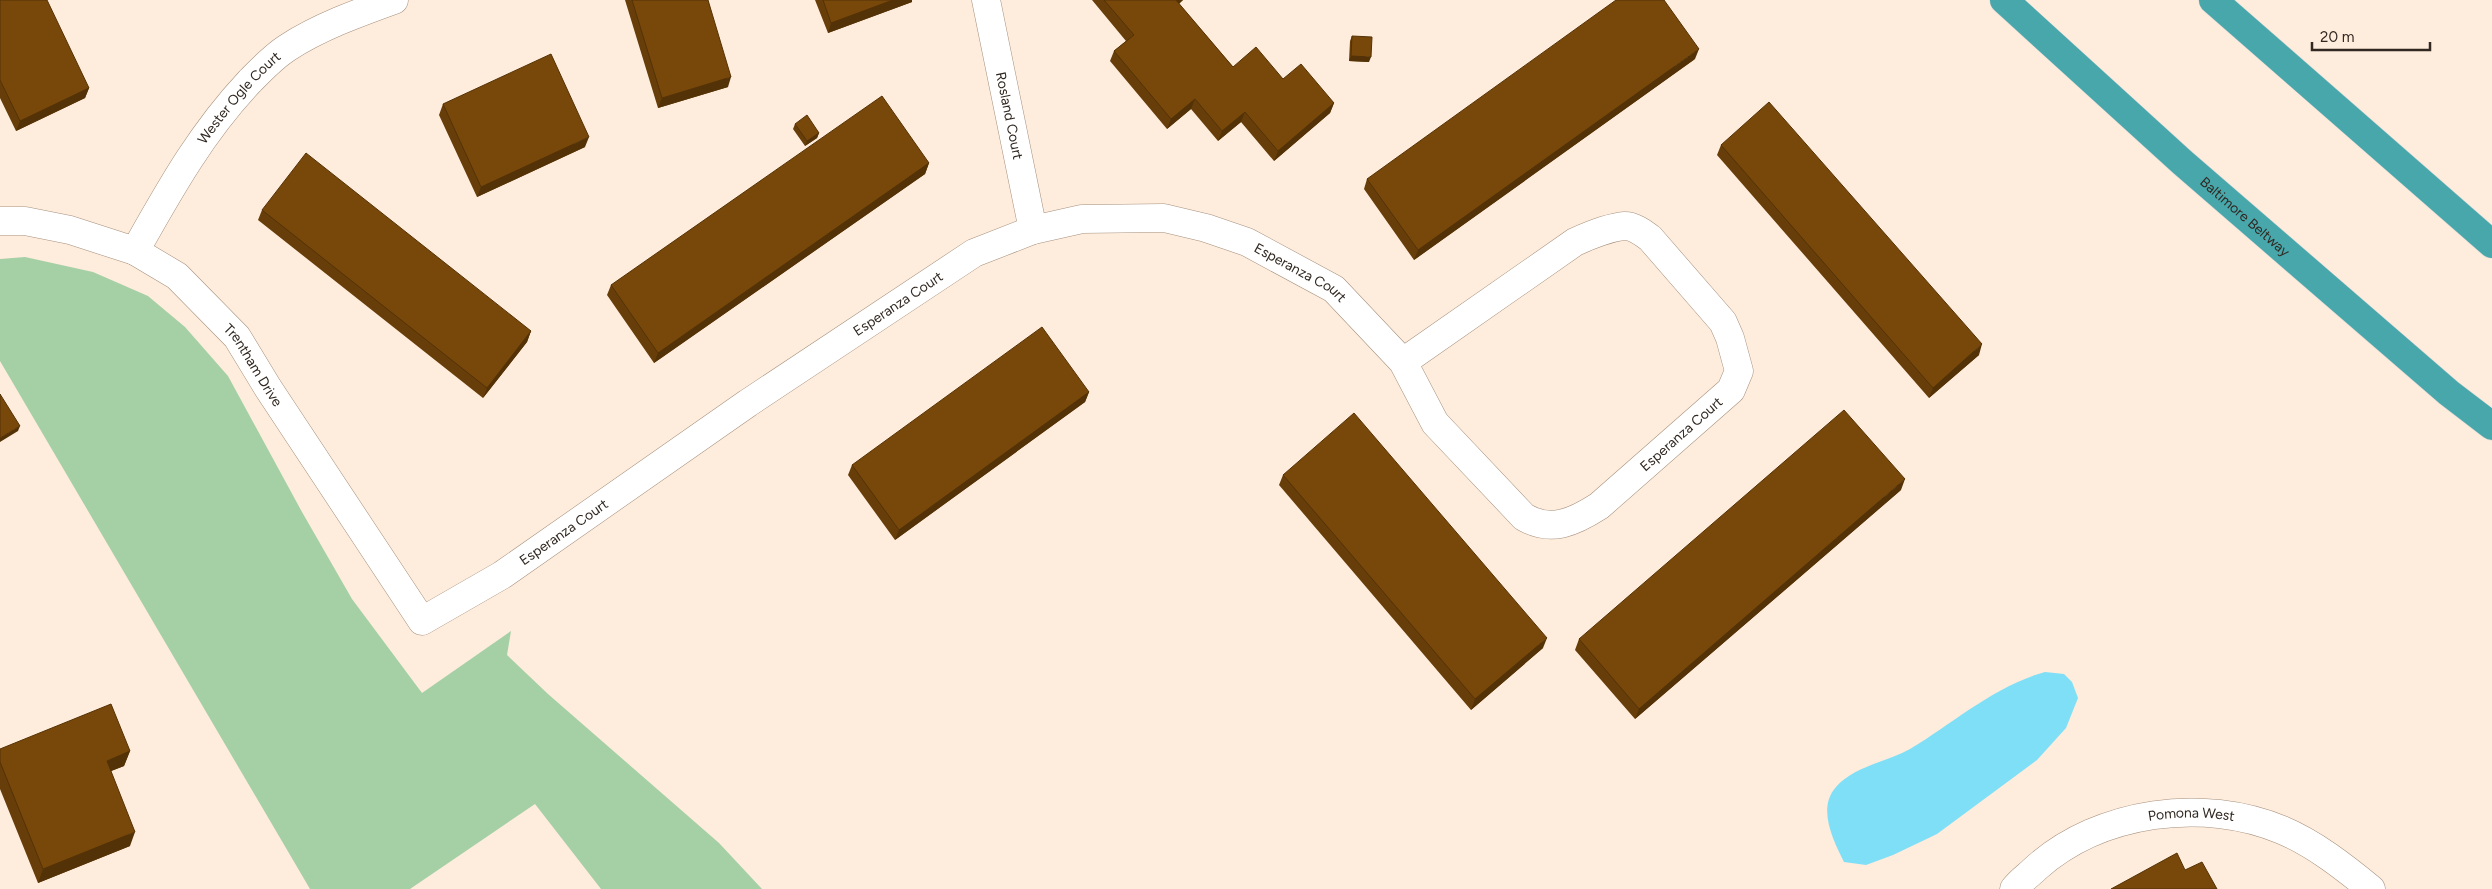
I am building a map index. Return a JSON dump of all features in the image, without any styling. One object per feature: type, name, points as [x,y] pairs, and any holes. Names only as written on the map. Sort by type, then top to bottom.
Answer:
[{"type":"highway","name":"Baltimore Beltway","points":[[2004,0],[2182,162],[2450,393],[2492,426]]},
{"type":"highway","points":[[2214,0],[2492,244]]},
{"type":"highway","points":[[2450,393],[2492,438]]},
{"type":"street","name":"Wester Ogle Court","points":[[135,251],[193,150],[230,102],[260,71],[286,48],[364,11],[394,0]]},
{"type":"street","name":"Rosland Court","points":[[986,0],[1033,230]]},
{"type":"street","name":"Esperanza Court","points":[[422,622],[502,575],[748,403],[974,253],[1033,230],[1082,219],[1164,218],[1206,228],[1246,242],[1334,289],[1404,362],[1435,423],[1524,517],[1537,525],[1577,520],[1599,506],[1731,390],[1739,372],[1730,338],[1723,322],[1650,238],[1638,230],[1625,226],[1590,235],[1575,242],[1404,362]]},
{"type":"street","name":"Trentham Drive","points":[[0,221],[25,221],[70,230],[135,251],[177,276],[237,337],[268,388],[422,622]]},
{"type":"street","name":"Pomona West","points":[[2014,889],[2045,860],[2077,839],[2114,822],[2155,815],[2199,814],[2234,816],[2282,830],[2338,862],[2371,889]]},
{"type":"green space","points":[[25,257],[93,272],[148,296],[185,327],[228,376],[352,599],[422,693],[511,631],[507,655],[548,694],[719,843],[762,889],[601,889],[535,804],[410,889],[310,889],[0,361],[0,259]]},
{"type":"water","points":[[2045,672],[2064,674],[2072,682],[2078,698],[2066,728],[2037,760],[1937,834],[1893,855],[1866,865],[1844,862],[1835,844],[1827,814],[1830,795],[1843,780],[1861,769],[1910,749],[1992,695],[2026,678]]},
{"type":"building","points":[[0,0],[47,0],[89,88],[20,121],[0,80]]},
{"type":"building","points":[[632,0],[708,0],[731,77],[662,98]]},
{"type":"building","points":[[823,0],[893,0],[831,23]]},
{"type":"building","points":[[1104,0],[1176,0],[1233,67],[1256,47],[1283,79],[1301,64],[1334,103],[1278,151],[1245,112],[1222,131],[1195,99],[1171,119],[1114,51],[1134,35]]},
{"type":"building","points":[[1616,0],[1664,0],[1699,49],[1418,250],[1367,179]]},
{"type":"building","points":[[1352,36],[1372,37],[1371,57],[1351,56]]},
{"type":"building","points":[[551,54],[589,137],[481,187],[443,104]]},
{"type":"building","points":[[882,96],[929,163],[658,353],[611,285]]},
{"type":"building","points":[[1769,102],[1982,344],[1933,388],[1721,145]]},
{"type":"building","points":[[807,115],[819,133],[807,141],[795,124]]},
{"type":"building","points":[[306,153],[531,331],[487,388],[262,210]]},
{"type":"building","points":[[1042,327],[1089,392],[899,530],[852,465]]},
{"type":"building","points":[[0,394],[20,426],[0,438]]},
{"type":"building","points":[[1844,410],[1905,479],[1639,709],[1579,639]]},
{"type":"building","points":[[1354,413],[1547,638],[1475,699],[1283,475]]},
{"type":"building","points":[[111,704],[130,751],[107,761],[135,832],[43,869],[0,762],[0,749]]},
{"type":"building","points":[[2177,853],[2185,870],[2202,862],[2217,889],[2111,889]]}]
